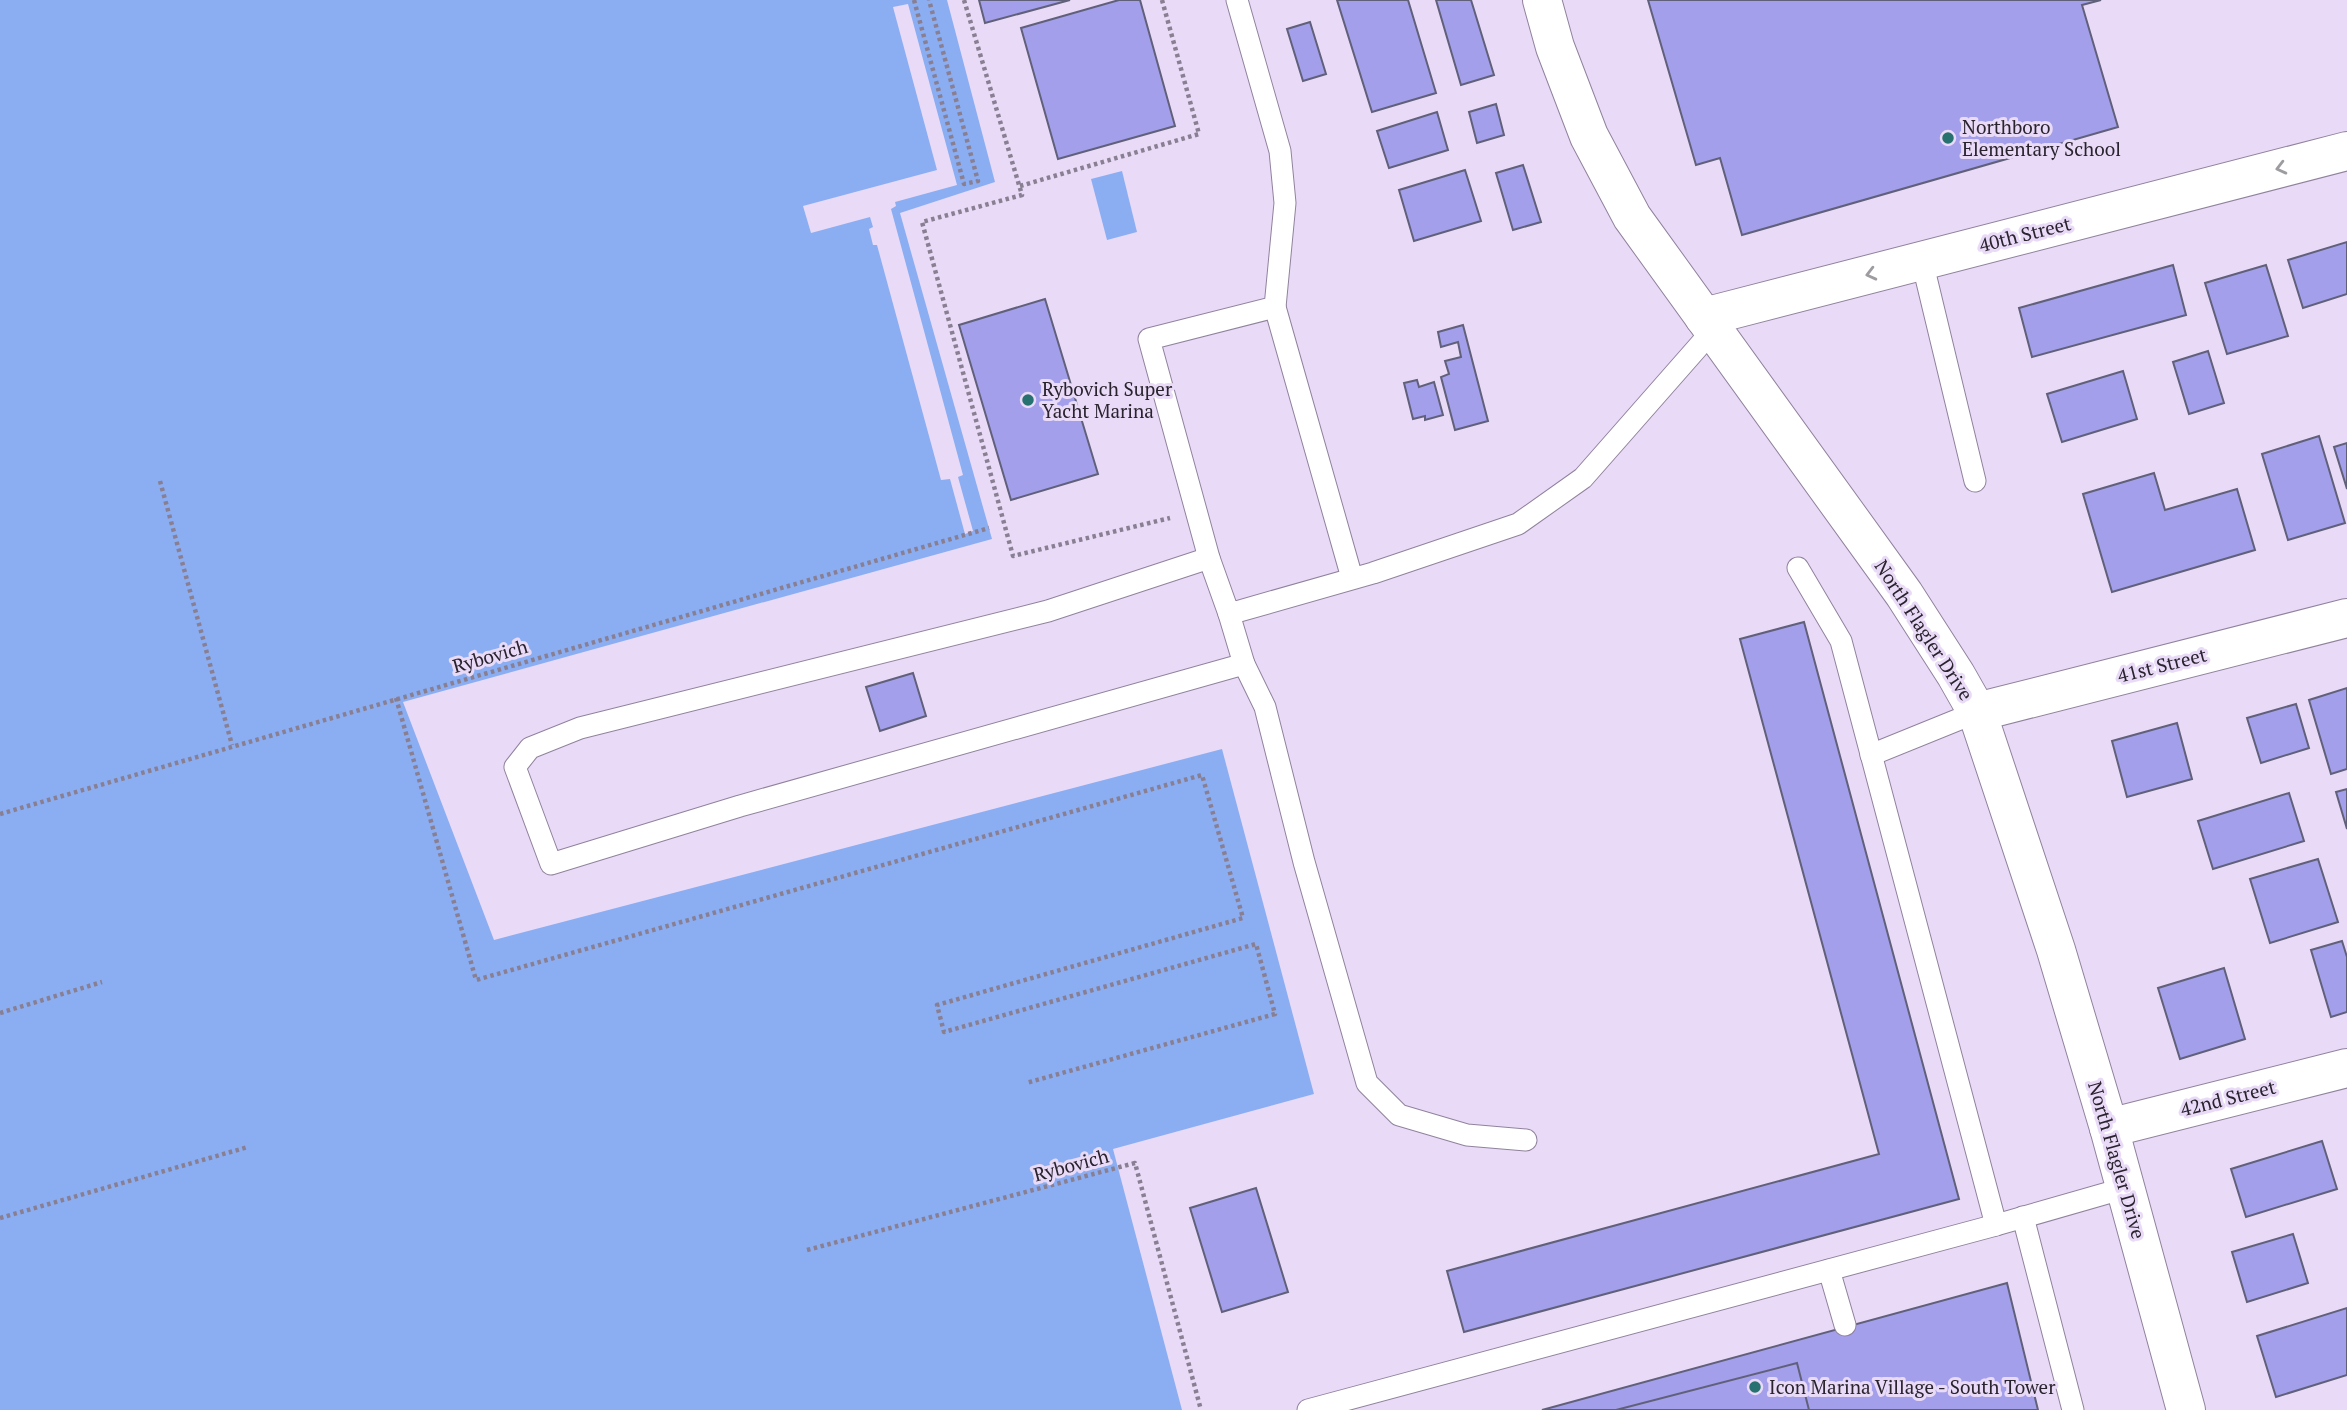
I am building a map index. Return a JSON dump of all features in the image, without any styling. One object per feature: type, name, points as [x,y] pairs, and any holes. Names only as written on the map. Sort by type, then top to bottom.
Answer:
[{"type":"street","name":"North Flagler Drive","points":[[1542,0],[1555,47],[1589,136],[1632,217],[1904,594],[1977,712],[2056,950],[2109,1128],[2186,1410]]},
{"type":"street","name":"40th Street","points":[[1709,324],[1922,261],[2347,151]]},
{"type":"street","name":"41st Street","points":[[1977,712],[2347,618]]},
{"type":"street","name":"42nd Street","points":[[2109,1128],[2347,1068]]},
{"type":"lane","points":[[1237,0],[1280,151],[1285,203],[1275,307],[1352,578]]},
{"type":"lane","points":[[1922,261],[1975,481]]},
{"type":"lane","points":[[1275,307],[1149,340],[1209,558],[1244,664],[1265,707],[1304,862],[1367,1083],[1398,1115],[1467,1135],[1526,1140]]},
{"type":"lane","points":[[1229,614],[1373,573],[1518,524],[1583,478],[1709,324]]},
{"type":"lane","points":[[1209,558],[1048,611],[580,728],[530,748],[515,767],[551,864],[740,806],[1244,664]]},
{"type":"lane","points":[[1798,568],[1841,641],[1996,1225]]},
{"type":"lane","points":[[1871,755],[1977,712]]},
{"type":"lane","points":[[1308,1410],[2125,1188]]},
{"type":"lane","points":[[2023,1217],[2073,1410]]},
{"type":"lane","points":[[1829,1270],[1845,1325]]},
{"type":"path","points":[[914,0],[964,184],[978,181],[929,0]]},
{"type":"path","points":[[964,0],[1022,195],[922,222],[1013,556],[1180,515]]},
{"type":"path","points":[[1020,186],[1199,134],[1162,0]]},
{"type":"path","points":[[160,481],[232,745]]},
{"type":"path","name":"Rybovich","points":[[0,814],[989,528]]},
{"type":"path","points":[[396,698],[476,981],[1202,775],[1242,918],[937,1005],[944,1032],[1256,944],[1275,1014],[1026,1083]]},
{"type":"path","points":[[0,1013],[103,982]]},
{"type":"path","points":[[0,1218],[248,1147]]},
{"type":"path","name":"Rybovich","points":[[807,1250],[1135,1163],[1201,1410]]},
{"type":"water","points":[[0,0],[947,0],[995,182],[900,213],[992,539],[403,702],[494,940],[1222,749],[1314,1094],[1113,1149],[1182,1410],[0,1410]]},
{"type":"water","points":[[1122,171],[1137,232],[1107,240],[1091,179]]},
{"type":"pier","points":[[908,4],[957,185],[895,202],[896,206],[891,209],[963,475],[958,477],[973,531],[965,534],[950,479],[941,480],[877,245],[873,245],[869,229],[873,227],[870,217],[811,233],[803,206],[937,170],[893,7]]},
{"type":"building","points":[[979,0],[1070,0],[985,23]]},
{"type":"building","points":[[1119,0],[1140,0],[1175,126],[1058,159],[1021,28]]},
{"type":"building","points":[[1337,0],[1408,0],[1436,93],[1372,112]]},
{"type":"building","points":[[1436,0],[1471,0],[1494,75],[1461,85]]},
{"type":"building","points":[[1648,0],[2101,0],[2082,5],[2118,127],[1742,235],[1720,158],[1696,165]]},
{"type":"building","points":[[1310,22],[1326,74],[1303,81],[1287,29]]},
{"type":"building","points":[[1496,104],[1504,135],[1477,143],[1469,112]]},
{"type":"building","points":[[1437,112],[1448,150],[1389,168],[1377,131]]},
{"type":"building","points":[[1523,165],[1541,222],[1513,230],[1496,173]]},
{"type":"building","points":[[1465,170],[1481,221],[1414,241],[1399,190]]},
{"type":"building","points":[[2347,242],[2347,294],[2303,308],[2288,260]]},
{"type":"building","points":[[2173,265],[2186,315],[2032,357],[2019,308]]},
{"type":"building","points":[[2266,265],[2288,336],[2227,354],[2205,283]]},
{"type":"building","name":"Rybovich Super Yacht Marina","points":[[1045,299],[1098,474],[1011,500],[959,325]]},
{"type":"building","points":[[1463,325],[1488,421],[1455,430],[1441,377],[1449,374],[1445,361],[1461,357],[1458,342],[1441,347],[1438,332]]},
{"type":"building","points":[[2208,351],[2224,403],[2189,414],[2173,362]]},
{"type":"building","points":[[2123,371],[2137,419],[2062,442],[2047,394]]},
{"type":"building","points":[[1417,380],[1419,387],[1434,382],[1443,415],[1425,420],[1425,416],[1413,419],[1404,383]]},
{"type":"building","points":[[2319,436],[2345,523],[2288,540],[2262,454]]},
{"type":"building","points":[[2347,443],[2347,489],[2334,447]]},
{"type":"building","points":[[2154,473],[2165,510],[2237,489],[2255,550],[2112,592],[2083,494]]},
{"type":"building","points":[[1804,622],[1959,1199],[1464,1332],[1447,1271],[1879,1154],[1740,639]]},
{"type":"building","points":[[913,673],[926,716],[880,731],[866,687]]},
{"type":"building","points":[[2347,688],[2347,769],[2331,774],[2309,700]]},
{"type":"building","points":[[2296,704],[2309,748],[2261,763],[2247,718]]},
{"type":"building","points":[[2177,723],[2192,779],[2127,797],[2112,741]]},
{"type":"building","points":[[2347,789],[2347,829],[2336,792]]},
{"type":"building","points":[[2289,793],[2304,841],[2213,869],[2198,821]]},
{"type":"building","points":[[2318,859],[2338,922],[2270,943],[2250,879]]},
{"type":"building","points":[[2342,941],[2347,957],[2347,1012],[2331,1017],[2311,950]]},
{"type":"building","points":[[2224,968],[2245,1039],[2180,1059],[2158,988]]},
{"type":"building","points":[[2322,1141],[2337,1189],[2246,1217],[2231,1169]]},
{"type":"building","points":[[1256,1188],[1288,1292],[1222,1312],[1190,1208]]},
{"type":"building","points":[[2293,1234],[2308,1283],[2247,1302],[2232,1252]]},
{"type":"building","points":[[2007,1283],[2038,1410],[1542,1410]]},
{"type":"building","points":[[2347,1308],[2347,1375],[2276,1397],[2257,1336]]},
{"type":"building","name":"Icon Marina Village - South Tower","points":[[1797,1363],[1809,1410],[1616,1410]]},
{"type":"place","name":"Northboro Elementary School","points":[[1948,138]]},
{"type":"place","name":"Rybovich Super Yacht Marina","points":[[1028,400]]},
{"type":"place","name":"Icon Marina Village - South Tower","points":[[1755,1387]]}]
